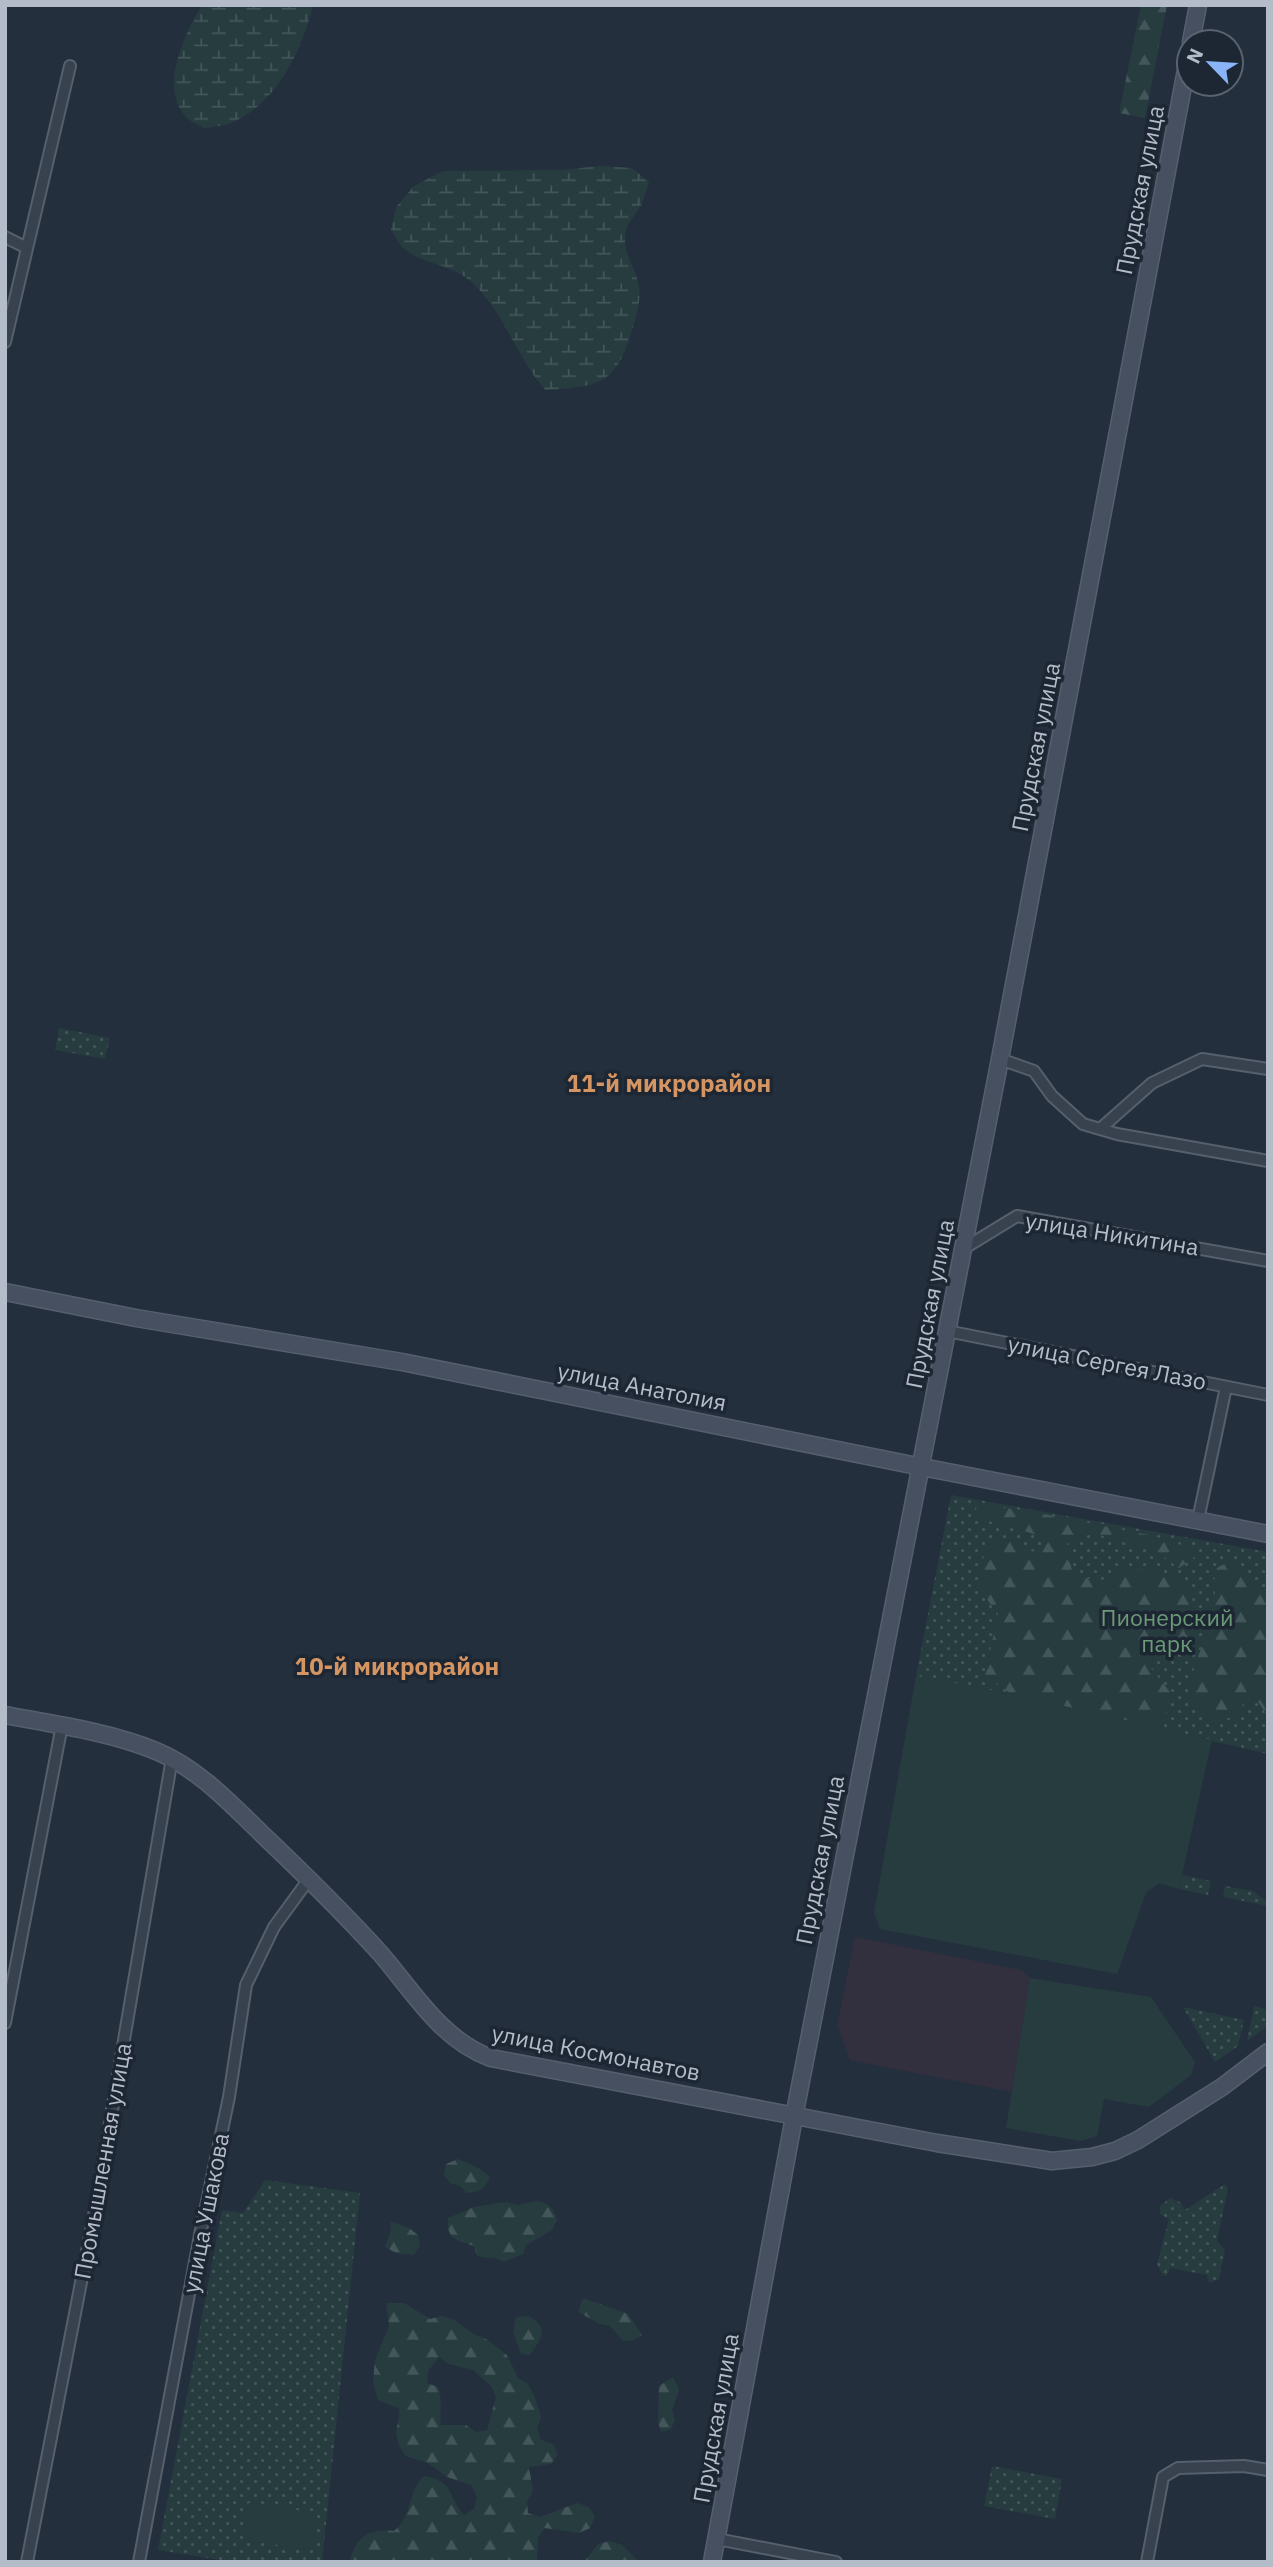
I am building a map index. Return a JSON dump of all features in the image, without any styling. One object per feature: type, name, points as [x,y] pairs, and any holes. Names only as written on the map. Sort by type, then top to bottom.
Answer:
[{"type":"street","points":[[1194,28],[1198,5]]},
{"type":"street","points":[[5,342],[70,65]]},
{"type":"street","name":"Прудская улица","points":[[712,2562],[794,2117],[922,1467],[1181,98]]},
{"type":"street","points":[[5,237],[27,248]]},
{"type":"street","points":[[1000,1059],[1034,1071],[1052,1096],[1083,1124],[1268,1161]]},
{"type":"street","points":[[1100,1129],[1152,1083],[1202,1059],[1268,1069]]},
{"type":"street","name":"улица Никитина","points":[[963,1250],[1017,1216],[1268,1261]]},
{"type":"street","name":"улица Анатолия","points":[[5,1292],[136,1318],[402,1362],[1268,1534]]},
{"type":"street","name":"улица Сергея Лазо","points":[[947,1331],[1268,1395]]},
{"type":"street","points":[[1198,1520],[1226,1387]]},
{"type":"street","name":"улица Космонавтов","points":[[5,1715],[62,1725],[135,1743],[172,1758],[211,1785],[309,1879],[380,1954],[433,2017],[470,2049],[491,2058],[794,2117],[1052,2161],[1092,2157],[1115,2151],[1164,2125],[1222,2087],[1268,2052]]},
{"type":"street","points":[[5,2023],[62,1725]]},
{"type":"street","name":"Промышленная улица","points":[[27,2562],[95,2210],[172,1758]]},
{"type":"street","name":"улица Ушакова","points":[[139,2562],[200,2235],[229,2097],[246,1985],[274,1927],[309,1879]]},
{"type":"street","points":[[1147,2562],[1163,2477],[1178,2468],[1244,2466],[1268,2470]]},
{"type":"street","points":[[717,2539],[836,2562]]},
{"type":"shaded area","points":[[855,1937],[1021,1970],[1030,1978],[1012,2092],[850,2060],[837,2025]]},
{"type":"green space","points":[[202,5],[313,5],[294,57],[285,74],[262,103],[228,124],[204,128],[185,116],[174,90],[177,60]]},
{"type":"green space","points":[[1141,5],[1167,5],[1145,118],[1119,113]]},
{"type":"green space","points":[[601,166],[632,168],[649,182],[642,203],[627,227],[625,239],[639,287],[637,314],[619,362],[603,380],[579,387],[545,390],[496,312],[476,286],[458,273],[418,258],[402,246],[391,230],[396,207],[414,186],[443,171],[560,170]]},
{"type":"green space","points":[[59,1028],[110,1038],[105,1059],[55,1050]]},
{"type":"green space","name":"Пионерский парк","points":[[951,1495],[1268,1552],[1268,1754],[1011,1694],[916,1676]]},
{"type":"green space","points":[[976,1505],[1023,1510],[1154,1536],[1196,1550],[1195,1557],[1179,1568],[1151,1548],[1088,1531],[1067,1544],[1073,1577],[1102,1580],[1119,1569],[1151,1570],[1187,1581],[1193,1604],[1188,1636],[1184,1643],[1155,1652],[1151,1668],[1170,1692],[1167,1711],[1156,1727],[1011,1694],[985,1675],[998,1614],[977,1586],[986,1546],[1005,1538],[1036,1553],[1045,1539],[977,1516]]},
{"type":"green space","points":[[1230,1561],[1242,1568],[1268,1598],[1268,1717],[1259,1703],[1247,1698],[1235,1717],[1214,1720],[1191,1699],[1192,1675],[1205,1636],[1207,1618],[1216,1598],[1213,1584],[1217,1568]]},
{"type":"green space","points":[[916,1676],[1011,1694],[1212,1740],[1179,1889],[1159,1883],[1146,1893],[1117,1974],[880,1929],[874,1913]]},
{"type":"green space","points":[[1182,1875],[1211,1881],[1208,1895],[1179,1889]]},
{"type":"green space","points":[[1225,1886],[1253,1891],[1268,1902],[1268,1906],[1223,1897]]},
{"type":"green space","points":[[1030,1978],[1151,1997],[1195,2062],[1191,2075],[1149,2107],[1104,2099],[1097,2136],[1081,2141],[1006,2128]]},
{"type":"green space","points":[[1254,2006],[1268,2010],[1268,2026],[1247,2041]]},
{"type":"green space","points":[[1183,2007],[1244,2020],[1238,2046],[1215,2062]]},
{"type":"green space","points":[[458,2159],[479,2168],[490,2177],[479,2191],[467,2193],[460,2186],[450,2183],[444,2175],[446,2164]]},
{"type":"green space","points":[[265,2180],[360,2193],[322,2562],[233,2562],[158,2550],[222,2210],[243,2213]]},
{"type":"green space","points":[[1225,2184],[1228,2188],[1217,2241],[1225,2250],[1219,2279],[1209,2283],[1207,2275],[1171,2268],[1166,2276],[1162,2274],[1157,2264],[1169,2219],[1160,2214],[1160,2206],[1170,2198],[1180,2202],[1185,2210]]},
{"type":"green space","points":[[538,2201],[548,2205],[554,2212],[557,2220],[552,2230],[526,2245],[523,2254],[504,2262],[477,2256],[474,2246],[453,2238],[449,2230],[448,2218],[474,2207]]},
{"type":"green space","points":[[390,2221],[409,2228],[418,2235],[420,2245],[414,2255],[396,2253],[385,2247],[391,2230]]},
{"type":"green space","points":[[583,2298],[628,2314],[642,2335],[623,2341],[610,2326],[600,2324],[578,2312]]},
{"type":"green space","points":[[386,2303],[404,2303],[430,2319],[442,2316],[454,2320],[507,2355],[518,2378],[528,2384],[534,2395],[541,2417],[537,2429],[541,2440],[553,2444],[558,2454],[551,2464],[529,2467],[533,2491],[527,2502],[528,2513],[540,2517],[577,2503],[589,2507],[595,2517],[590,2528],[579,2533],[544,2528],[538,2538],[537,2562],[350,2562],[355,2546],[365,2536],[371,2532],[394,2531],[400,2525],[418,2483],[424,2476],[446,2486],[464,2515],[474,2509],[477,2497],[471,2485],[447,2477],[428,2463],[406,2456],[399,2446],[396,2433],[400,2409],[378,2400],[373,2382],[375,2360],[389,2326]],"holes":[[[439,2357],[449,2364],[473,2370],[491,2386],[496,2397],[487,2430],[476,2432],[466,2425],[441,2425],[438,2387],[427,2383],[428,2371]]]},
{"type":"green space","points":[[528,2316],[539,2325],[542,2334],[530,2355],[521,2354],[513,2332],[516,2317]]},
{"type":"green space","points":[[673,2377],[679,2390],[672,2410],[675,2420],[671,2429],[661,2432],[658,2422],[659,2386]]},
{"type":"green space","points":[[992,2466],[1062,2479],[1055,2519],[984,2506]]},
{"type":"green space","points":[[248,2503],[317,2513],[312,2550],[243,2540]]},
{"type":"green space","points":[[610,2541],[622,2545],[639,2562],[584,2562],[598,2544]]},
{"type":"district","name":"11-й микрорайон","points":[[669,1084]]},
{"type":"district","name":"10-й микрорайон","points":[[397,1667]]}]
